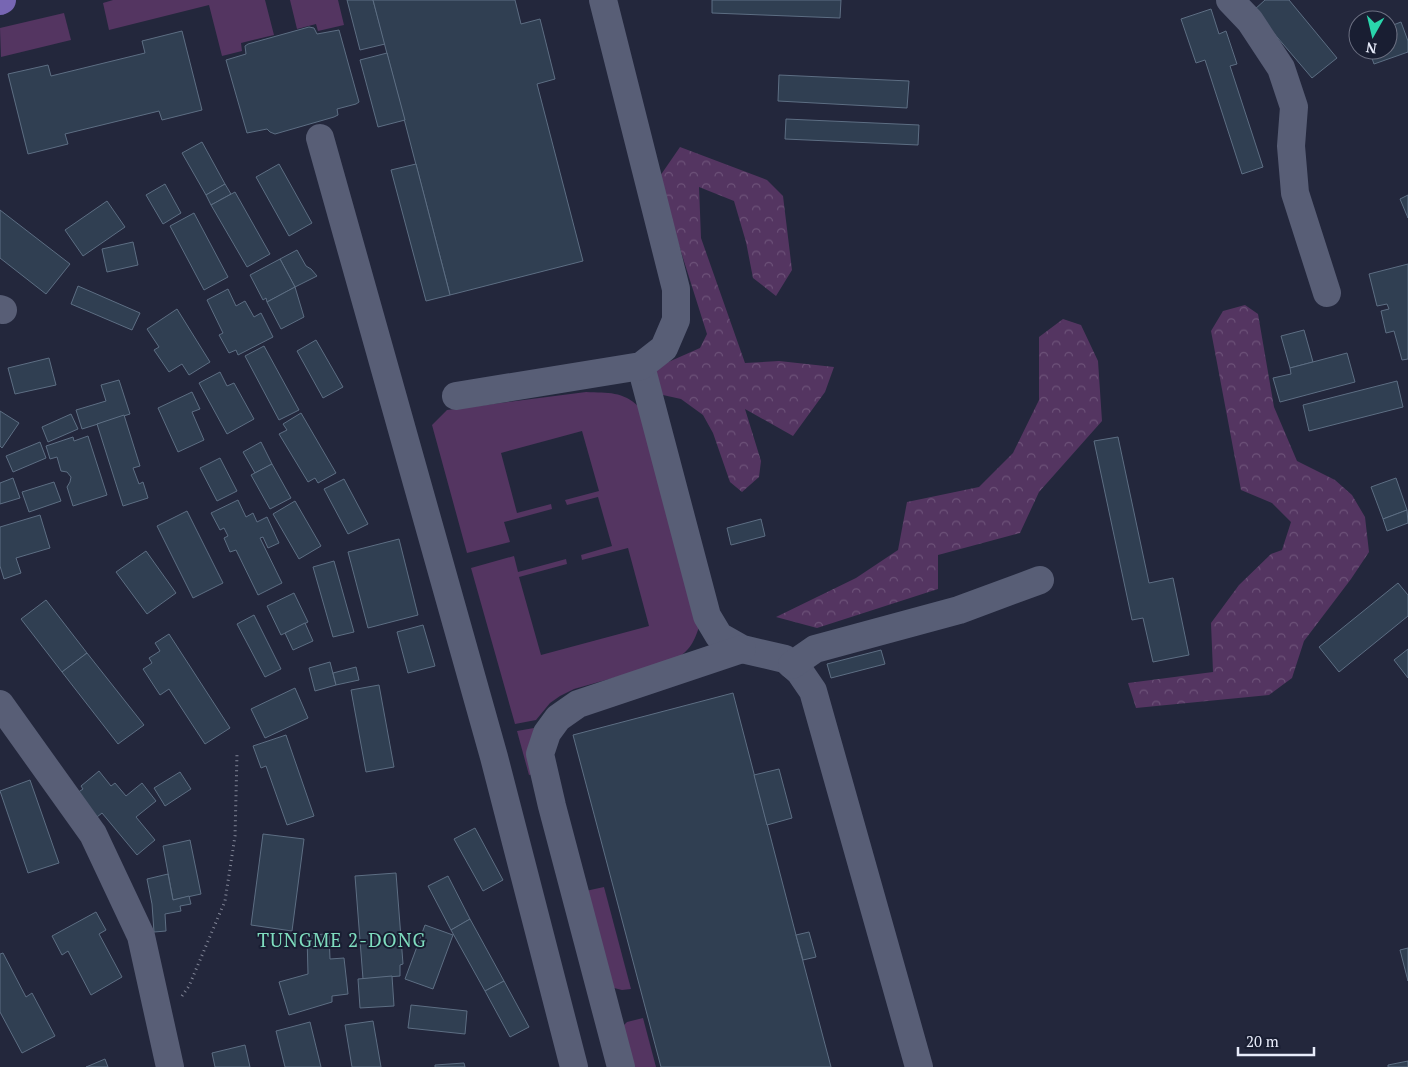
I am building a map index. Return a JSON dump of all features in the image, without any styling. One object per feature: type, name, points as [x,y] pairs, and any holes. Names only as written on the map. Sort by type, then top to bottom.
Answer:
[{"type":"street","points":[[456,396],[641,366],[664,348],[676,320],[676,290],[603,0]]},
{"type":"street","points":[[1230,0],[1250,21],[1281,68],[1294,107],[1291,146],[1296,193],[1327,293]]},
{"type":"street","points":[[320,138],[494,757],[574,1067]]},
{"type":"street","points":[[641,366],[707,616],[719,636],[742,649],[785,659],[800,672],[814,691],[919,1067]]},
{"type":"street","points":[[792,665],[815,649],[959,610],[1040,580]]},
{"type":"street","points":[[621,1067],[540,754],[547,733],[558,718],[578,704],[742,649]]},
{"type":"street","points":[[0,704],[93,834],[141,936],[170,1067]]},
{"type":"path","points":[[161,1027],[189,986],[225,901],[235,836],[238,754]]},
{"type":"green space","points":[[113,0],[265,0],[274,35],[241,43],[242,51],[222,56],[209,5],[109,30],[103,3]]},
{"type":"green space","points":[[290,0],[338,0],[344,25],[318,31],[316,24],[297,29]]},
{"type":"green space","points":[[64,13],[71,40],[1,57],[0,28]]},
{"type":"green space","points":[[680,147],[767,180],[783,196],[792,270],[776,296],[753,278],[746,242],[734,201],[699,187],[701,238],[745,363],[779,361],[834,367],[825,392],[793,436],[745,409],[761,461],[759,477],[742,492],[730,482],[713,433],[703,415],[681,399],[654,393],[657,367],[700,348],[707,334],[658,179]]},
{"type":"green space","points":[[1245,305],[1258,314],[1274,407],[1297,461],[1335,480],[1352,495],[1365,517],[1369,552],[1304,641],[1292,678],[1269,695],[1136,708],[1128,683],[1213,672],[1211,623],[1239,585],[1271,554],[1282,550],[1291,522],[1272,503],[1241,490],[1211,331],[1223,311]]},
{"type":"green space","points":[[1063,319],[1081,325],[1098,361],[1102,421],[1039,492],[1020,533],[938,555],[938,589],[817,628],[776,617],[856,578],[898,550],[907,502],[979,487],[1013,453],[1039,400],[1039,337]]},
{"type":"green space","points":[[586,392],[621,395],[639,407],[699,627],[690,647],[673,661],[574,689],[550,703],[536,720],[515,724],[471,568],[514,556],[518,572],[566,559],[567,564],[519,577],[541,655],[649,626],[628,548],[582,560],[581,555],[612,546],[598,497],[567,505],[565,500],[599,491],[582,431],[501,453],[517,513],[551,504],[552,509],[504,522],[510,542],[467,553],[432,425],[447,410]]},
{"type":"green space","points":[[534,728],[531,745],[533,774],[529,775],[517,731]]},
{"type":"green space","points":[[604,887],[631,989],[622,990],[614,988],[581,892]]},
{"type":"green space","points":[[643,1018],[656,1067],[626,1067],[622,1027],[627,1022]]},
{"type":"building","points":[[347,0],[373,0],[385,44],[360,50]]},
{"type":"building","points":[[373,0],[515,0],[521,24],[540,19],[555,79],[537,84],[583,261],[450,295]]},
{"type":"building","points":[[712,0],[841,0],[840,18],[712,13]]},
{"type":"building","points":[[1265,0],[1289,0],[1337,58],[1312,78],[1254,10]]},
{"type":"building","points":[[1211,9],[1219,34],[1226,31],[1237,64],[1230,66],[1263,167],[1242,174],[1205,60],[1196,63],[1181,19]]},
{"type":"building","points":[[1401,22],[1408,41],[1408,52],[1398,56],[1398,23]]},
{"type":"building","points":[[309,27],[314,28],[317,34],[339,30],[359,102],[337,109],[338,115],[334,117],[275,134],[267,129],[247,133],[226,60],[246,54],[245,46],[248,44]]},
{"type":"building","points":[[182,31],[202,110],[162,120],[159,111],[65,134],[68,144],[28,154],[8,74],[48,65],[51,76],[145,53],[142,41]]},
{"type":"building","points":[[387,53],[405,120],[378,127],[360,60]]},
{"type":"building","points":[[1373,60],[1385,60],[1374,64]]},
{"type":"building","points":[[779,75],[909,81],[907,108],[778,101]]},
{"type":"building","points":[[786,119],[919,125],[918,145],[785,139]]},
{"type":"building","points":[[202,142],[225,184],[206,195],[182,153]]},
{"type":"building","points":[[279,164],[312,223],[289,236],[256,177]]},
{"type":"building","points":[[416,164],[450,295],[426,301],[391,170]]},
{"type":"building","points":[[165,184],[181,213],[163,224],[146,195]]},
{"type":"building","points":[[225,184],[231,194],[211,205],[206,195]]},
{"type":"building","points":[[235,192],[270,254],[247,267],[211,205]]},
{"type":"building","points":[[1408,195],[1408,218],[1400,199]]},
{"type":"building","points":[[107,201],[125,227],[83,256],[65,230]]},
{"type":"building","points":[[0,210],[70,264],[46,294],[0,258]]},
{"type":"building","points":[[194,213],[228,277],[204,290],[170,226]]},
{"type":"building","points":[[133,242],[138,265],[107,272],[102,249]]},
{"type":"building","points":[[297,250],[306,266],[317,276],[295,287],[280,259]]},
{"type":"building","points":[[280,259],[295,287],[267,302],[266,298],[263,300],[250,275]]},
{"type":"building","points":[[1408,264],[1408,359],[1402,360],[1394,331],[1386,333],[1381,311],[1389,309],[1387,304],[1377,306],[1369,274]]},
{"type":"building","points":[[78,286],[140,313],[132,330],[71,304]]},
{"type":"building","points":[[295,287],[304,317],[281,329],[267,302]]},
{"type":"building","points":[[228,289],[236,306],[245,301],[254,317],[261,313],[273,337],[238,355],[236,350],[229,353],[219,335],[223,333],[207,300]]},
{"type":"building","points":[[177,309],[210,362],[189,375],[182,364],[169,372],[154,350],[159,347],[147,329]]},
{"type":"building","points":[[1304,330],[1313,362],[1290,368],[1281,336]]},
{"type":"building","points":[[316,340],[343,387],[323,398],[297,351]]},
{"type":"building","points":[[264,346],[299,410],[279,420],[245,356]]},
{"type":"building","points":[[1347,353],[1355,382],[1280,402],[1273,378],[1291,374],[1290,368]]},
{"type":"building","points":[[49,358],[56,385],[15,394],[8,368]]},
{"type":"building","points":[[220,372],[227,386],[234,383],[254,419],[227,434],[199,383]]},
{"type":"building","points":[[119,380],[130,414],[82,429],[76,410],[106,401],[101,385]]},
{"type":"building","points":[[1397,381],[1403,407],[1309,431],[1303,405]]},
{"type":"building","points":[[192,392],[200,409],[192,412],[204,440],[178,452],[158,408]]},
{"type":"building","points":[[0,411],[19,423],[2,448],[0,446]]},
{"type":"building","points":[[301,413],[336,473],[318,483],[315,478],[308,482],[279,434],[287,430],[283,424]]},
{"type":"building","points":[[71,414],[78,429],[48,442],[42,427]]},
{"type":"building","points":[[124,415],[140,466],[133,468],[139,484],[143,482],[148,498],[123,506],[97,424]]},
{"type":"building","points":[[88,436],[107,495],[73,506],[67,487],[71,477],[67,472],[61,471],[57,457],[50,459],[46,446],[73,437],[74,441]]},
{"type":"building","points":[[1118,437],[1149,583],[1173,578],[1189,655],[1153,662],[1143,618],[1132,620],[1094,441]]},
{"type":"building","points":[[40,442],[46,458],[13,472],[6,456]]},
{"type":"building","points":[[261,442],[272,464],[255,473],[243,452]]},
{"type":"building","points":[[220,458],[237,491],[217,501],[200,468]]},
{"type":"building","points":[[272,464],[291,498],[270,509],[251,475]]},
{"type":"building","points":[[13,478],[20,498],[0,504],[0,483]]},
{"type":"building","points":[[1396,478],[1407,510],[1383,519],[1371,487]]},
{"type":"building","points":[[344,479],[368,524],[348,534],[324,489]]},
{"type":"building","points":[[54,482],[61,501],[29,512],[22,492]]},
{"type":"building","points":[[238,500],[246,517],[253,513],[257,522],[267,517],[279,543],[268,548],[263,537],[260,538],[282,583],[258,595],[236,550],[230,552],[224,538],[228,536],[224,528],[220,530],[211,513]]},
{"type":"building","points":[[295,501],[321,546],[299,559],[273,514]]},
{"type":"building","points":[[1407,510],[1408,523],[1387,531],[1383,519]]},
{"type":"building","points":[[187,511],[223,583],[193,598],[157,526]]},
{"type":"building","points":[[40,515],[50,548],[16,558],[21,573],[4,579],[0,566],[0,527]]},
{"type":"building","points":[[761,519],[765,536],[731,545],[727,528]]},
{"type":"building","points":[[399,539],[418,615],[368,628],[348,552]]},
{"type":"building","points":[[146,551],[176,593],[147,614],[116,572]]},
{"type":"building","points":[[334,561],[354,632],[333,637],[313,567]]},
{"type":"building","points":[[1398,583],[1408,595],[1408,616],[1339,672],[1319,647]]},
{"type":"building","points":[[294,593],[308,622],[281,635],[267,606]]},
{"type":"building","points":[[46,600],[87,653],[62,672],[21,619]]},
{"type":"building","points":[[254,615],[281,669],[265,677],[237,624]]},
{"type":"building","points":[[305,623],[313,641],[293,650],[285,633]]},
{"type":"building","points":[[423,625],[435,666],[408,673],[397,632]]},
{"type":"building","points":[[169,634],[230,728],[205,744],[169,689],[160,695],[143,669],[152,663],[149,658],[160,651],[155,643]]},
{"type":"building","points":[[1408,649],[1408,678],[1394,660]]},
{"type":"building","points":[[881,650],[885,664],[831,678],[827,664]]},
{"type":"building","points":[[87,653],[144,725],[118,744],[62,672]]},
{"type":"building","points":[[330,662],[336,685],[315,691],[309,668]]},
{"type":"building","points":[[356,667],[359,680],[336,685],[333,673]]},
{"type":"building","points":[[379,685],[394,767],[366,772],[351,690]]},
{"type":"building","points":[[295,688],[308,718],[265,738],[251,709]]},
{"type":"building","points":[[733,693],[831,1067],[661,1067],[573,735]]},
{"type":"building","points":[[286,735],[314,816],[287,825],[266,766],[261,768],[253,746]]},
{"type":"building","points":[[779,769],[792,818],[767,825],[754,775]]},
{"type":"building","points":[[99,771],[111,786],[115,783],[126,796],[142,783],[156,801],[136,817],[155,840],[137,855],[102,813],[97,817],[77,793],[83,789],[81,786]]},
{"type":"building","points":[[180,772],[191,789],[165,806],[154,788]]},
{"type":"building","points":[[30,780],[59,863],[28,873],[0,791]]},
{"type":"building","points":[[475,828],[503,880],[483,891],[454,839]]},
{"type":"building","points":[[263,834],[304,839],[292,931],[251,925]]},
{"type":"building","points":[[190,840],[201,894],[173,900],[163,846]]},
{"type":"building","points":[[396,873],[403,964],[400,965],[400,976],[363,979],[355,876]]},
{"type":"building","points":[[168,874],[173,900],[189,896],[191,904],[180,906],[181,911],[165,914],[166,931],[154,932],[152,904],[147,879]]},
{"type":"building","points":[[448,876],[470,919],[451,930],[428,886]]},
{"type":"building","points":[[96,912],[106,930],[99,934],[122,977],[91,995],[68,951],[62,955],[52,936]]},
{"type":"building","points":[[470,919],[504,981],[485,991],[451,930]]},
{"type":"building","points":[[425,925],[453,935],[433,989],[405,979]]},
{"type":"building","points":[[809,932],[816,957],[803,960],[796,935]]},
{"type":"building","points":[[329,934],[330,959],[344,958],[348,994],[332,996],[332,1002],[289,1015],[279,982],[308,974],[307,935]]},
{"type":"building","points":[[1408,948],[1408,981],[1400,950]]},
{"type":"building","points":[[3,953],[26,997],[32,993],[55,1036],[22,1053],[0,1012],[0,954]]},
{"type":"building","points":[[392,976],[394,1006],[360,1008],[358,979]]},
{"type":"building","points":[[504,981],[529,1027],[510,1037],[485,991]]},
{"type":"building","points":[[411,1005],[467,1011],[465,1034],[408,1028]]},
{"type":"building","points":[[373,1021],[381,1067],[352,1067],[345,1025]]},
{"type":"building","points":[[310,1022],[321,1067],[285,1067],[276,1031]]},
{"type":"building","points":[[245,1045],[250,1067],[215,1067],[212,1053]]},
{"type":"building","points":[[105,1059],[108,1067],[86,1067]]},
{"type":"building","points":[[1408,1061],[1408,1067],[1388,1067],[1388,1065]]},
{"type":"building","points":[[464,1063],[465,1067],[435,1067],[435,1065]]},
{"type":"district","name":"TUNGME 2-DONG","points":[[342,939]]}]
